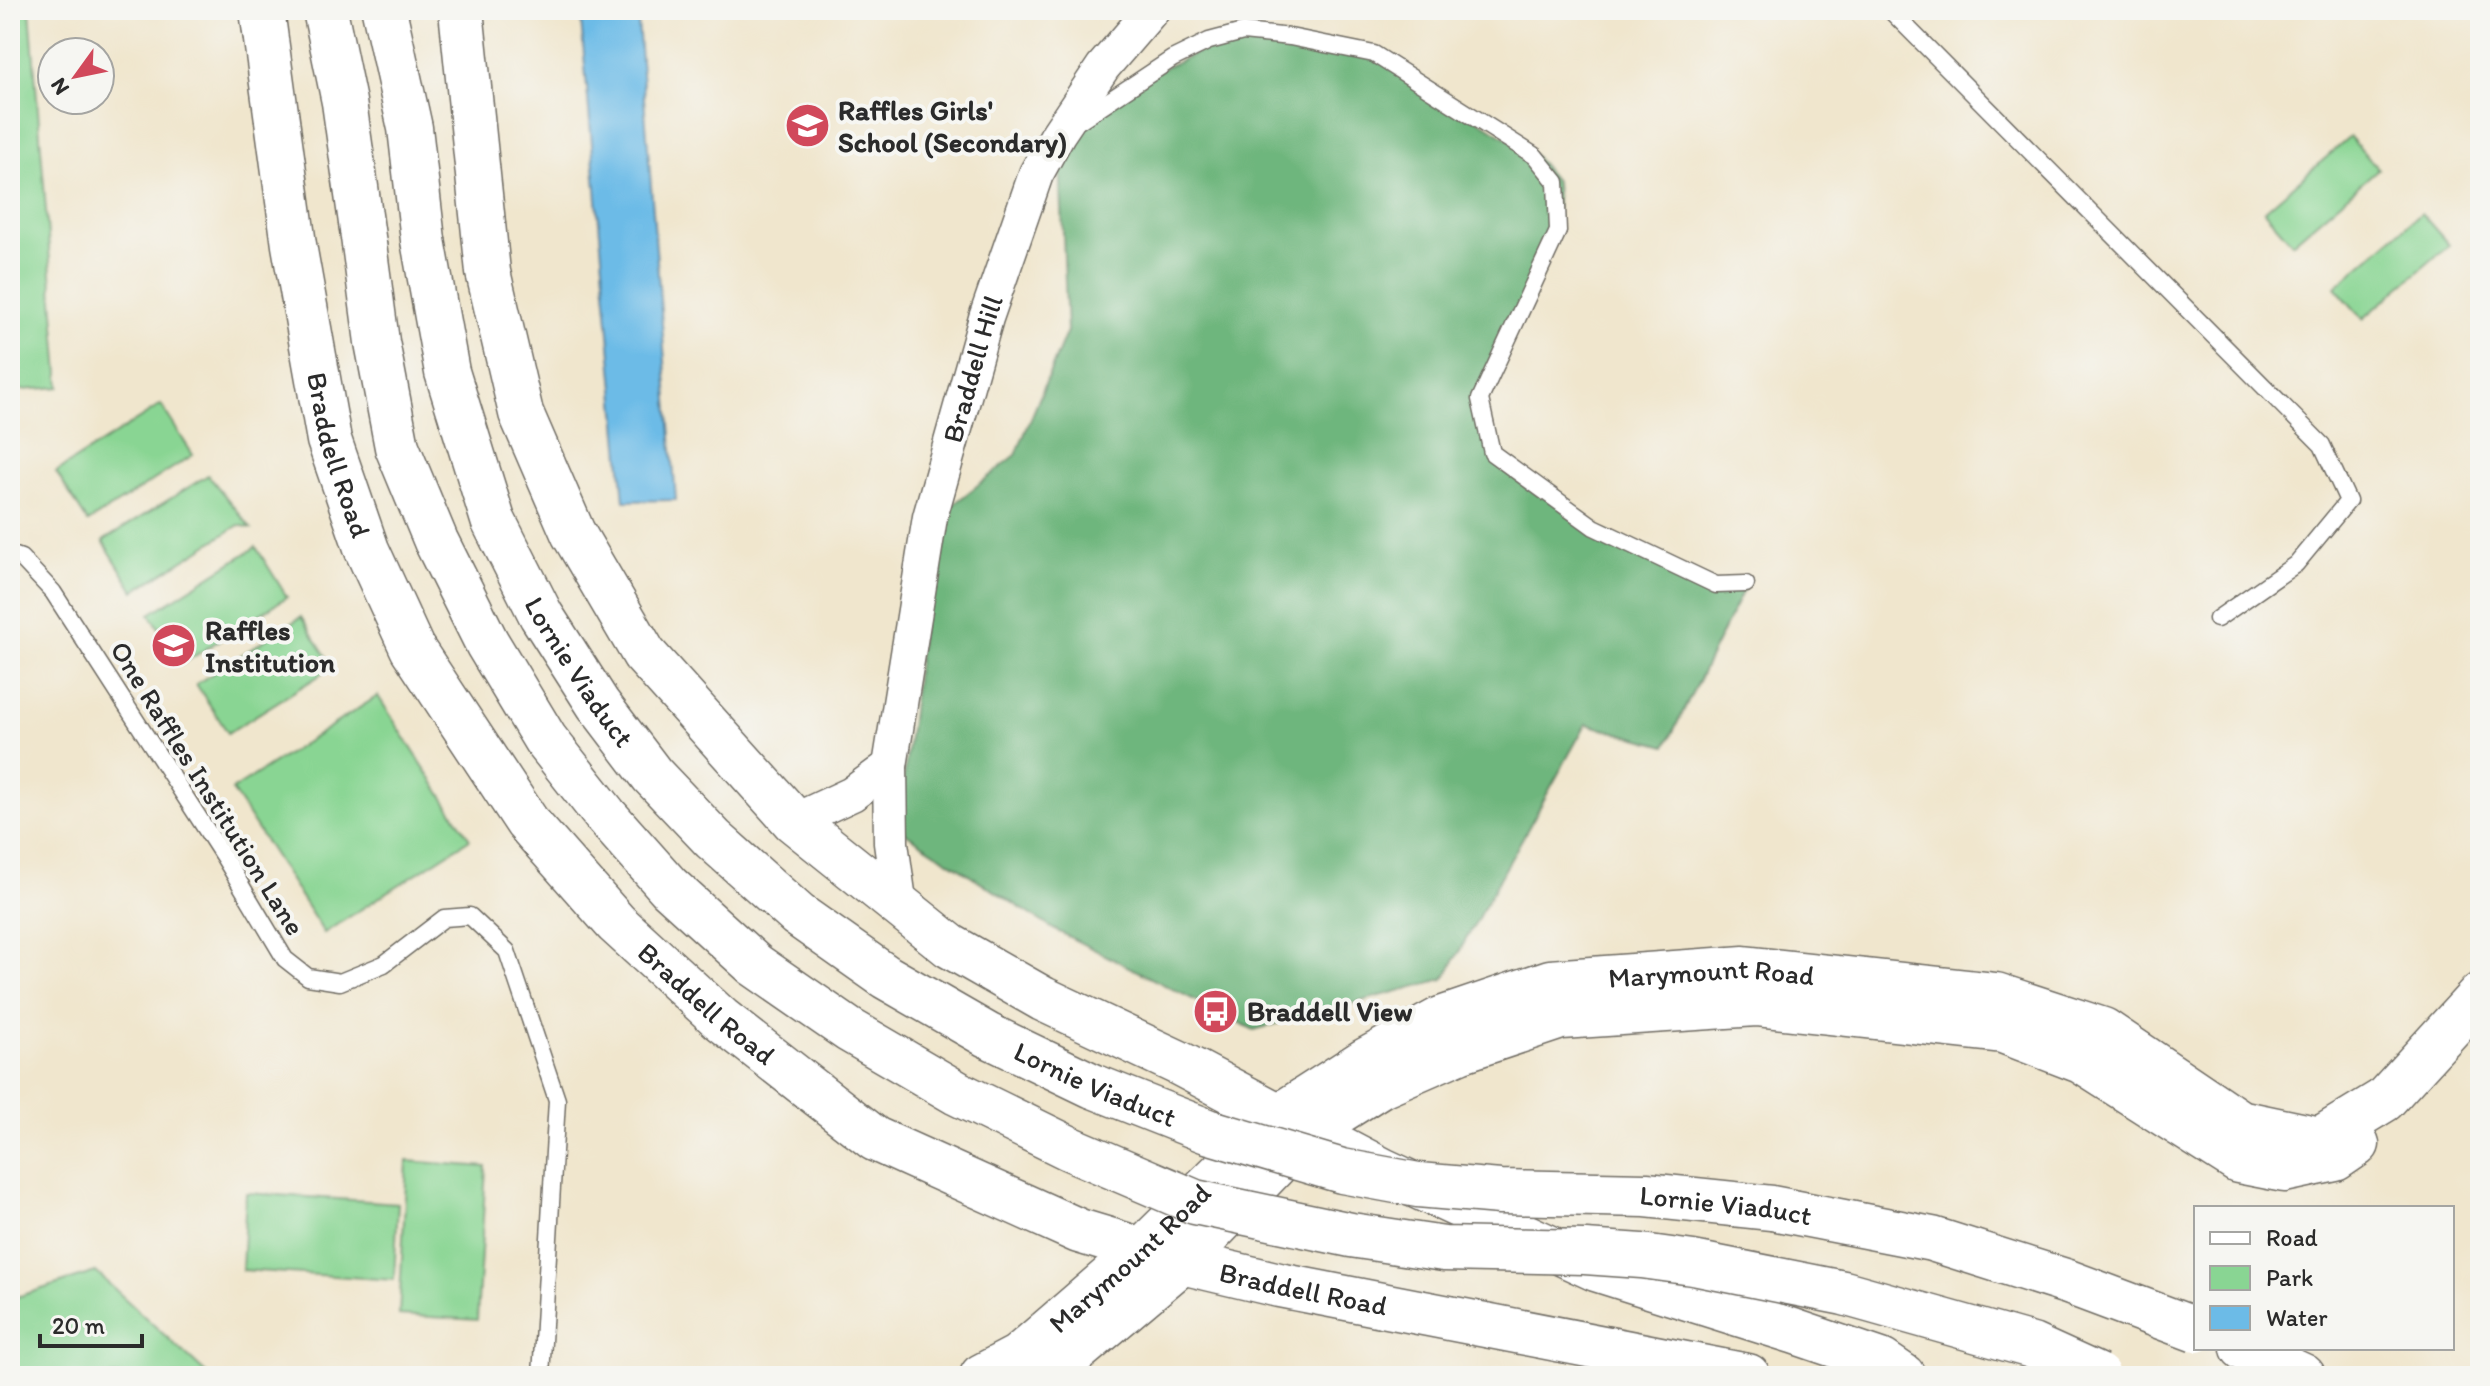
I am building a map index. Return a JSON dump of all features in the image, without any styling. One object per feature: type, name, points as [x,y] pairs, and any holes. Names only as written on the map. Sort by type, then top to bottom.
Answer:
[{"type":"main road","name":"Braddell Road","points":[[262,10],[294,245],[329,440],[367,550],[412,648],[527,822],[616,923],[721,1019],[875,1139],[1079,1231],[1162,1256],[1279,1285],[1748,1376]]},
{"type":"main road","name":"Lornie Viaduct","points":[[325,10],[344,102],[377,342],[397,447],[436,541],[487,643],[545,739],[605,815],[669,887],[755,965],[849,1030],[971,1100],[1069,1148],[1195,1202],[1351,1235],[1444,1249],[1614,1254],[1693,1263],[1844,1293],[2032,1346],[2098,1376]]},
{"type":"main road","name":"Lornie Viaduct","points":[[384,10],[410,128],[423,240],[447,372],[493,520],[549,628],[598,704],[652,775],[713,839],[798,915],[886,977],[987,1035],[1093,1086],[1207,1131],[1342,1171],[1418,1185],[1500,1192],[1646,1195],[1772,1208],[1932,1239],[2068,1282],[2194,1329]]},
{"type":"main road","points":[[461,10],[488,272],[521,413],[573,533],[644,654],[794,821],[950,946],[1043,999],[1177,1062],[1382,1170],[1596,1269],[1901,1371]]},
{"type":"main road","name":"Marymount Road","points":[[1038,1376],[1061,1364],[1162,1256],[1294,1124],[1366,1060],[1441,1019],[1550,982],[1744,968],[1996,995],[2103,1030],[2239,1122],[2320,1139],[2384,1100],[2480,995]]},
{"type":"main road","name":"Marymount Road","points":[[1294,1124],[1459,1051],[1561,1017],[1756,1004],[2003,1031],[2081,1061],[2238,1161],[2284,1170],[2335,1159],[2399,1117],[2480,1028]]},
{"type":"main road","name":"Marymount Road","points":[[982,1376],[1018,1357],[1162,1256]]},
{"type":"main road","points":[[2247,1350],[2303,1376]]},
{"type":"street","name":"Braddell Hill","points":[[900,907],[891,843],[890,766],[930,517],[998,278],[1036,174],[1058,134],[1103,67],[1152,10]]},
{"type":"street","points":[[794,821],[852,794],[890,766]]},
{"type":"lane","points":[[1890,10],[2322,445],[2348,501],[2296,564],[2217,619]]},
{"type":"lane","points":[[1058,134],[1172,59],[1209,41],[1243,32],[1290,37],[1374,54],[1535,156],[1556,182],[1558,231],[1480,399],[1492,453],[1594,527],[1716,585],[1746,584]]},
{"type":"lane","name":"One Raffles Institution Lane","points":[[10,554],[21,558],[53,592],[224,857],[285,959],[308,977],[340,982],[384,964],[444,918],[470,916],[507,951],[557,1100],[541,1376]]},
{"type":"green space","points":[[10,10],[30,10],[36,116],[38,116],[60,387],[10,391]]},
{"type":"green space","points":[[1243,32],[1374,54],[1535,156],[1556,182],[1558,231],[1480,399],[1492,453],[1595,527],[1716,585],[1746,584],[1666,746],[1586,724],[1444,979],[1254,1030],[1053,929],[898,828],[935,519],[1016,455],[1067,331],[1059,135],[1141,78]]},
{"type":"green space","points":[[2350,137],[2378,169],[2292,243],[2264,211]]},
{"type":"green space","points":[[2421,213],[2449,245],[2363,319],[2335,287]]},
{"type":"green space","points":[[161,405],[193,455],[88,522],[56,472]]},
{"type":"green space","points":[[208,475],[251,528],[239,525],[134,591],[103,541]]},
{"type":"green space","points":[[256,547],[287,597],[182,664],[150,614]]},
{"type":"green space","points":[[301,617],[333,667],[228,733],[196,684]]},
{"type":"green space","points":[[378,696],[470,839],[324,933],[232,790]]},
{"type":"green space","points":[[407,1161],[486,1167],[477,1320],[399,1315]]},
{"type":"green space","points":[[246,1193],[398,1203],[394,1280],[242,1270]]},
{"type":"green space","points":[[96,1272],[209,1376],[10,1376],[10,1299]]},
{"type":"water","points":[[580,10],[637,10],[676,500],[624,501]]},
{"type":"place","name":"Raffles Girls' School (Secondary)","points":[[807,126]]},
{"type":"place","name":"Raffles Institution","points":[[174,646]]},
{"type":"place","name":"Braddell View","points":[[1216,1011]]}]
